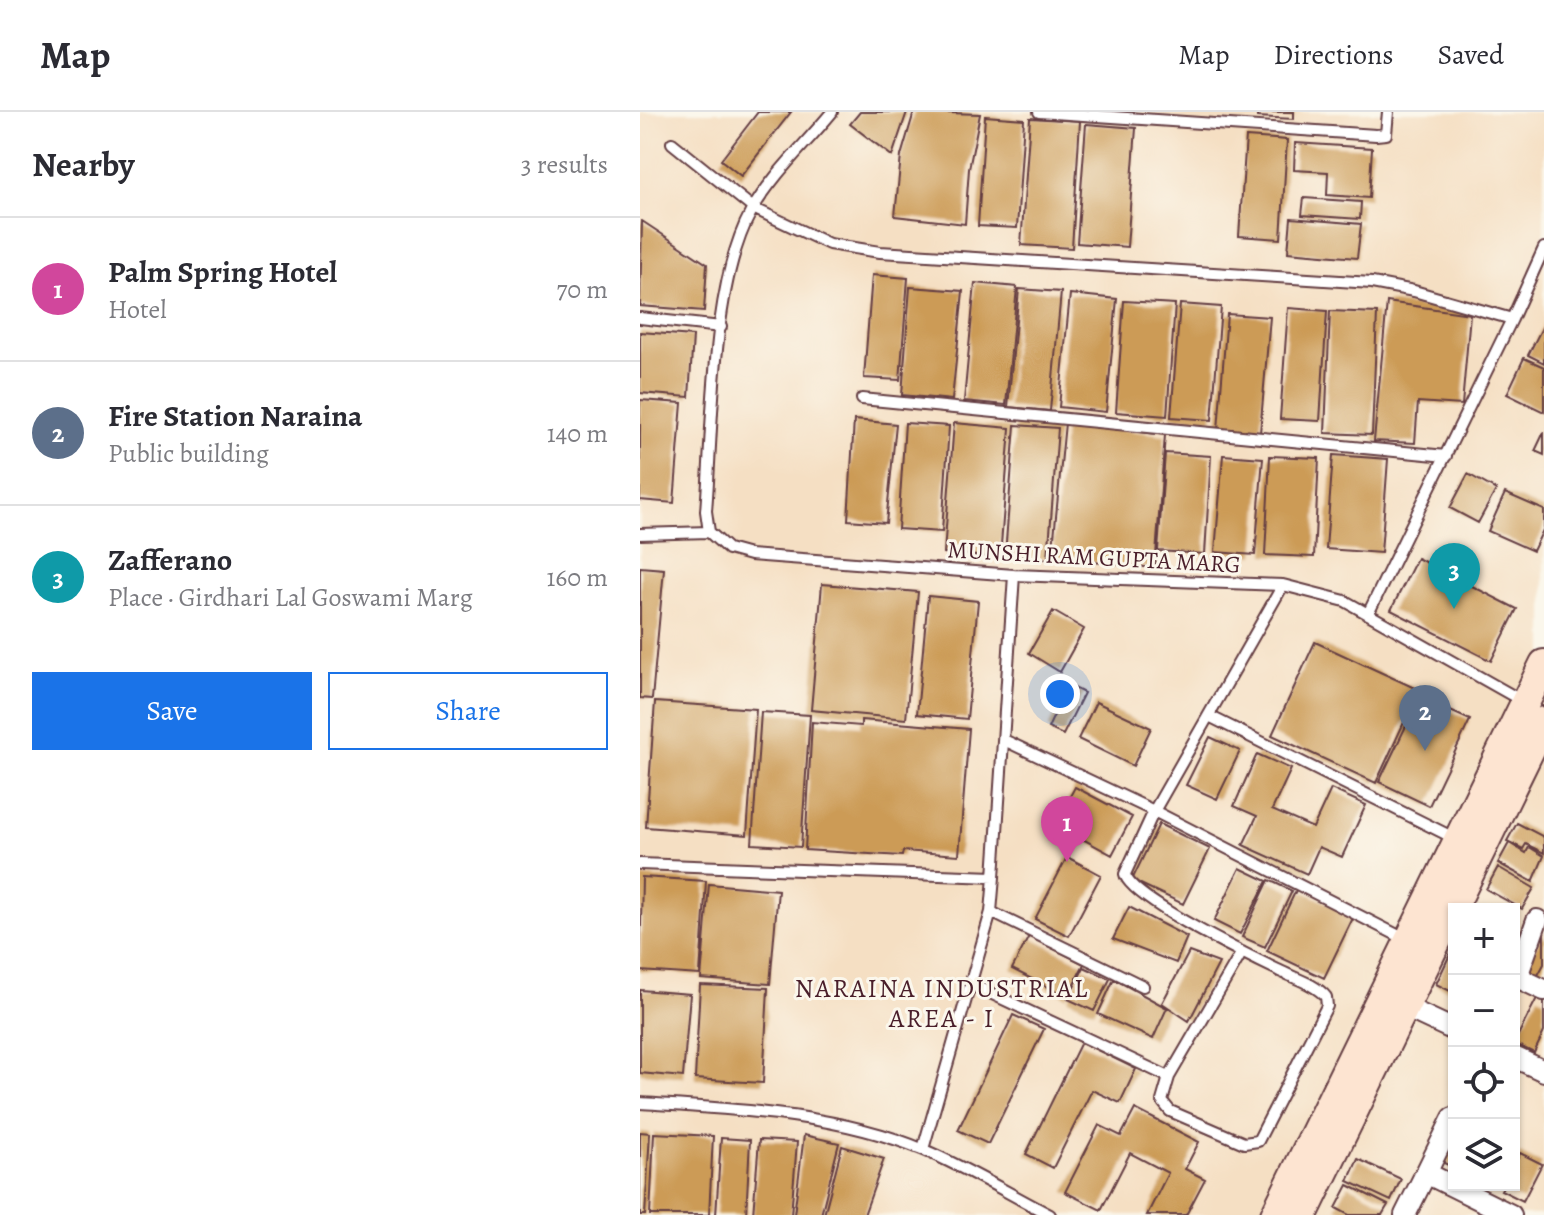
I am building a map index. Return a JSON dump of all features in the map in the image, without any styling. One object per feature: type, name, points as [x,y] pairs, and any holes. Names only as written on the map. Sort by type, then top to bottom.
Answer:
[{"type":"main road","points":[[1275,1215],[1393,1001],[1534,710],[1544,664]]},
{"type":"main road","points":[[1303,1215],[1393,1001],[1408,941],[1458,840],[1534,710]]},
{"type":"street","points":[[1542,916],[1519,971],[1523,980],[1544,990]]},
{"type":"street","points":[[1393,1001],[1448,1027]]},
{"type":"street","points":[[1520,1060],[1544,1071]]},
{"type":"street","points":[[1405,1215],[1453,1119]]},
{"type":"street","points":[[1426,1173],[1511,1215]]},
{"type":"lane","points":[[640,534],[709,532],[706,511],[721,327],[732,260],[753,208],[832,112]]},
{"type":"lane","points":[[1039,112],[1376,135],[1386,134],[1388,112]]},
{"type":"lane","points":[[672,143],[753,208],[829,244],[880,252],[1372,283],[1512,319]]},
{"type":"lane","points":[[1368,614],[1544,248]]},
{"type":"lane","points":[[640,318],[721,327]]},
{"type":"lane","points":[[862,399],[1446,456]]},
{"type":"lane","name":"MUNSHI RAM GUPTA MARG","points":[[709,532],[728,549],[750,555],[1014,575],[1283,585],[1345,601],[1534,710]]},
{"type":"lane","points":[[923,1149],[991,912],[1014,575]]},
{"type":"lane","points":[[1242,952],[1169,1077],[1162,1101],[1170,1111],[1244,1143],[1258,1141],[1328,1002],[1322,992],[1178,917],[1126,882],[1127,864],[1283,585]]},
{"type":"lane","points":[[1209,716],[1458,840]]},
{"type":"lane","points":[[1004,740],[1154,811],[1408,941]]},
{"type":"lane","points":[[640,864],[994,877]]},
{"type":"lane","points":[[991,912],[1143,986]]},
{"type":"lane","points":[[971,984],[1169,1077]]},
{"type":"lane","points":[[640,1103],[808,1118],[923,1149],[1050,1215]]},
{"type":"building","points":[[758,112],[791,112],[741,176],[721,160]]},
{"type":"building","points":[[860,112],[907,112],[892,156],[850,124]]},
{"type":"building","points":[[914,112],[980,114],[969,169],[965,224],[895,216],[901,156]]},
{"type":"building","points":[[1257,112],[1294,112],[1294,119],[1257,117]]},
{"type":"building","points":[[985,116],[1024,119],[1017,228],[978,226]]},
{"type":"building","points":[[1030,118],[1080,121],[1072,248],[1021,245]]},
{"type":"building","points":[[1086,124],[1136,128],[1127,247],[1077,243]]},
{"type":"building","points":[[1246,137],[1287,140],[1281,239],[1239,236]]},
{"type":"building","points":[[1295,143],[1372,148],[1369,198],[1327,195],[1328,172],[1294,170]]},
{"type":"building","points":[[1304,198],[1361,202],[1360,219],[1302,215]]},
{"type":"building","points":[[1291,218],[1361,224],[1357,258],[1288,252]]},
{"type":"building","points":[[642,221],[707,264],[704,311],[640,306]]},
{"type":"building","points":[[872,275],[908,278],[900,380],[864,378]]},
{"type":"building","points":[[975,283],[1017,287],[1006,405],[964,401]]},
{"type":"building","points":[[910,287],[963,291],[952,400],[902,395]]},
{"type":"building","points":[[1019,289],[1061,292],[1050,411],[1008,407]]},
{"type":"building","points":[[1070,294],[1117,299],[1106,412],[1059,407]]},
{"type":"building","points":[[1124,301],[1175,304],[1167,416],[1116,412]]},
{"type":"building","points":[[1387,302],[1470,314],[1462,405],[1418,402],[1415,443],[1374,441]]},
{"type":"building","points":[[1180,304],[1221,307],[1212,420],[1171,417]]},
{"type":"building","points":[[1288,308],[1327,311],[1320,421],[1280,419]]},
{"type":"building","points":[[1330,311],[1377,313],[1372,435],[1325,433]]},
{"type":"building","points":[[1227,314],[1270,317],[1260,433],[1218,430]]},
{"type":"building","points":[[1544,324],[1544,363],[1528,355]]},
{"type":"building","points":[[640,332],[693,336],[689,397],[640,393]]},
{"type":"building","points":[[1524,358],[1544,367],[1544,412],[1507,394]]},
{"type":"building","points":[[640,400],[682,403],[674,503],[640,500]]},
{"type":"building","points":[[854,420],[896,424],[886,523],[848,520]]},
{"type":"building","points":[[905,423],[949,426],[942,532],[898,529]]},
{"type":"building","points":[[954,423],[1010,428],[1000,558],[944,553]]},
{"type":"building","points":[[1065,423],[1165,435],[1155,568],[1052,558]]},
{"type":"building","points":[[1015,425],[1058,428],[1048,559],[1005,555]]},
{"type":"building","points":[[1544,432],[1544,455],[1535,451]]},
{"type":"building","points":[[1165,453],[1211,456],[1205,554],[1158,551]]},
{"type":"building","points":[[1223,455],[1263,458],[1255,555],[1215,552]]},
{"type":"building","points":[[1333,455],[1388,459],[1381,553],[1326,549]]},
{"type":"building","points":[[1270,456],[1319,458],[1314,557],[1265,555]]},
{"type":"building","points":[[1468,474],[1496,490],[1478,523],[1450,508]]},
{"type":"building","points":[[1505,493],[1544,510],[1544,528],[1533,551],[1488,531]]},
{"type":"building","points":[[1417,558],[1517,609],[1491,661],[1391,610]]},
{"type":"building","points":[[640,567],[664,569],[652,699],[640,698]]},
{"type":"building","points":[[822,584],[918,592],[906,719],[811,710]]},
{"type":"building","points":[[928,596],[978,601],[967,719],[917,714]]},
{"type":"building","points":[[1053,611],[1084,629],[1060,672],[1029,653]]},
{"type":"building","points":[[1315,642],[1419,690],[1376,783],[1272,735]]},
{"type":"building","points":[[1068,685],[1084,693],[1063,735],[1048,728]]},
{"type":"building","points":[[1420,697],[1470,720],[1429,806],[1379,782]]},
{"type":"building","points":[[655,702],[756,709],[747,835],[646,827]]},
{"type":"building","points":[[1096,702],[1151,728],[1133,766],[1078,739]]},
{"type":"building","points":[[761,712],[810,715],[801,847],[752,844]]},
{"type":"building","points":[[861,720],[969,729],[959,855],[903,851],[902,856],[805,850],[812,722],[861,726]]},
{"type":"building","points":[[1210,737],[1240,751],[1217,799],[1186,785]]},
{"type":"building","points":[[1257,754],[1291,769],[1272,810],[1313,828],[1331,789],[1366,805],[1342,857],[1319,847],[1307,874],[1243,845],[1257,816],[1234,806]]},
{"type":"building","points":[[1075,787],[1132,817],[1112,855],[1055,824]]},
{"type":"building","points":[[1517,823],[1544,837],[1544,853],[1526,844],[1523,849],[1507,841]]},
{"type":"building","points":[[1159,824],[1210,849],[1183,904],[1132,880]]},
{"type":"building","points":[[1509,843],[1526,853],[1529,847],[1544,856],[1533,882],[1498,863]]},
{"type":"building","points":[[1067,857],[1101,875],[1069,936],[1035,919]]},
{"type":"building","points":[[1498,867],[1534,888],[1522,909],[1520,903],[1511,903],[1486,889]]},
{"type":"building","points":[[1240,868],[1267,881],[1240,934],[1214,921]]},
{"type":"building","points":[[642,877],[706,881],[700,975],[640,971]]},
{"type":"building","points":[[1269,880],[1292,891],[1265,947],[1242,937]]},
{"type":"building","points":[[709,884],[778,890],[770,984],[701,979]]},
{"type":"building","points":[[1297,888],[1354,916],[1324,978],[1267,951]]},
{"type":"building","points":[[1129,907],[1187,937],[1176,963],[1113,939]]},
{"type":"building","points":[[1544,932],[1544,964],[1537,977],[1523,970]]},
{"type":"building","points":[[1029,936],[1084,964],[1067,997],[1012,969]]},
{"type":"building","points":[[1189,952],[1219,963],[1189,1021],[1162,1003]]},
{"type":"building","points":[[1448,959],[1448,990],[1436,984]]},
{"type":"building","points":[[1084,967],[1110,979],[1094,1011],[1068,999]]},
{"type":"building","points":[[1114,979],[1167,1008],[1153,1039],[1098,1014]]},
{"type":"building","points":[[700,985],[768,988],[763,1083],[695,1079]]},
{"type":"building","points":[[640,990],[690,994],[683,1077],[640,1073]]},
{"type":"building","points":[[1538,996],[1544,999],[1544,1032],[1534,1053],[1520,1046],[1520,1031]]},
{"type":"building","points":[[1013,1015],[1044,1029],[988,1144],[958,1130]]},
{"type":"building","points":[[1081,1042],[1136,1069],[1120,1103],[1092,1090],[1053,1168],[1026,1154]]},
{"type":"building","points":[[1135,1109],[1199,1142],[1185,1169],[1205,1179],[1186,1215],[1147,1215],[1168,1173],[1130,1153],[1101,1210],[1065,1192],[1099,1125],[1121,1136]]},
{"type":"building","points":[[640,1132],[650,1133],[645,1215],[640,1215]]},
{"type":"building","points":[[654,1133],[713,1136],[709,1215],[650,1215]]},
{"type":"building","points":[[804,1135],[839,1143],[821,1215],[794,1215]]},
{"type":"building","points":[[721,1138],[750,1140],[746,1215],[716,1215]]},
{"type":"building","points":[[759,1140],[797,1142],[791,1215],[753,1215]]},
{"type":"building","points":[[1448,1141],[1448,1165],[1438,1160]]},
{"type":"building","points":[[842,1146],[884,1159],[864,1215],[824,1215]]},
{"type":"building","points":[[1520,1153],[1542,1164],[1523,1201],[1503,1191],[1520,1191]]},
{"type":"building","points":[[1358,1159],[1401,1179],[1391,1201],[1348,1181]]},
{"type":"building","points":[[1348,1185],[1388,1205],[1382,1215],[1349,1215],[1336,1208]]},
{"type":"place","name":"Zafferano","points":[[1454,609]]},
{"type":"place","name":"Fire Station Naraina","points":[[1425,751]]},
{"type":"place","name":"Palm Spring Hotel","points":[[1067,862]]},
{"type":"district","name":"NARAINA INDUSTRIAL AREA - I","points":[[942,1003]]}]
